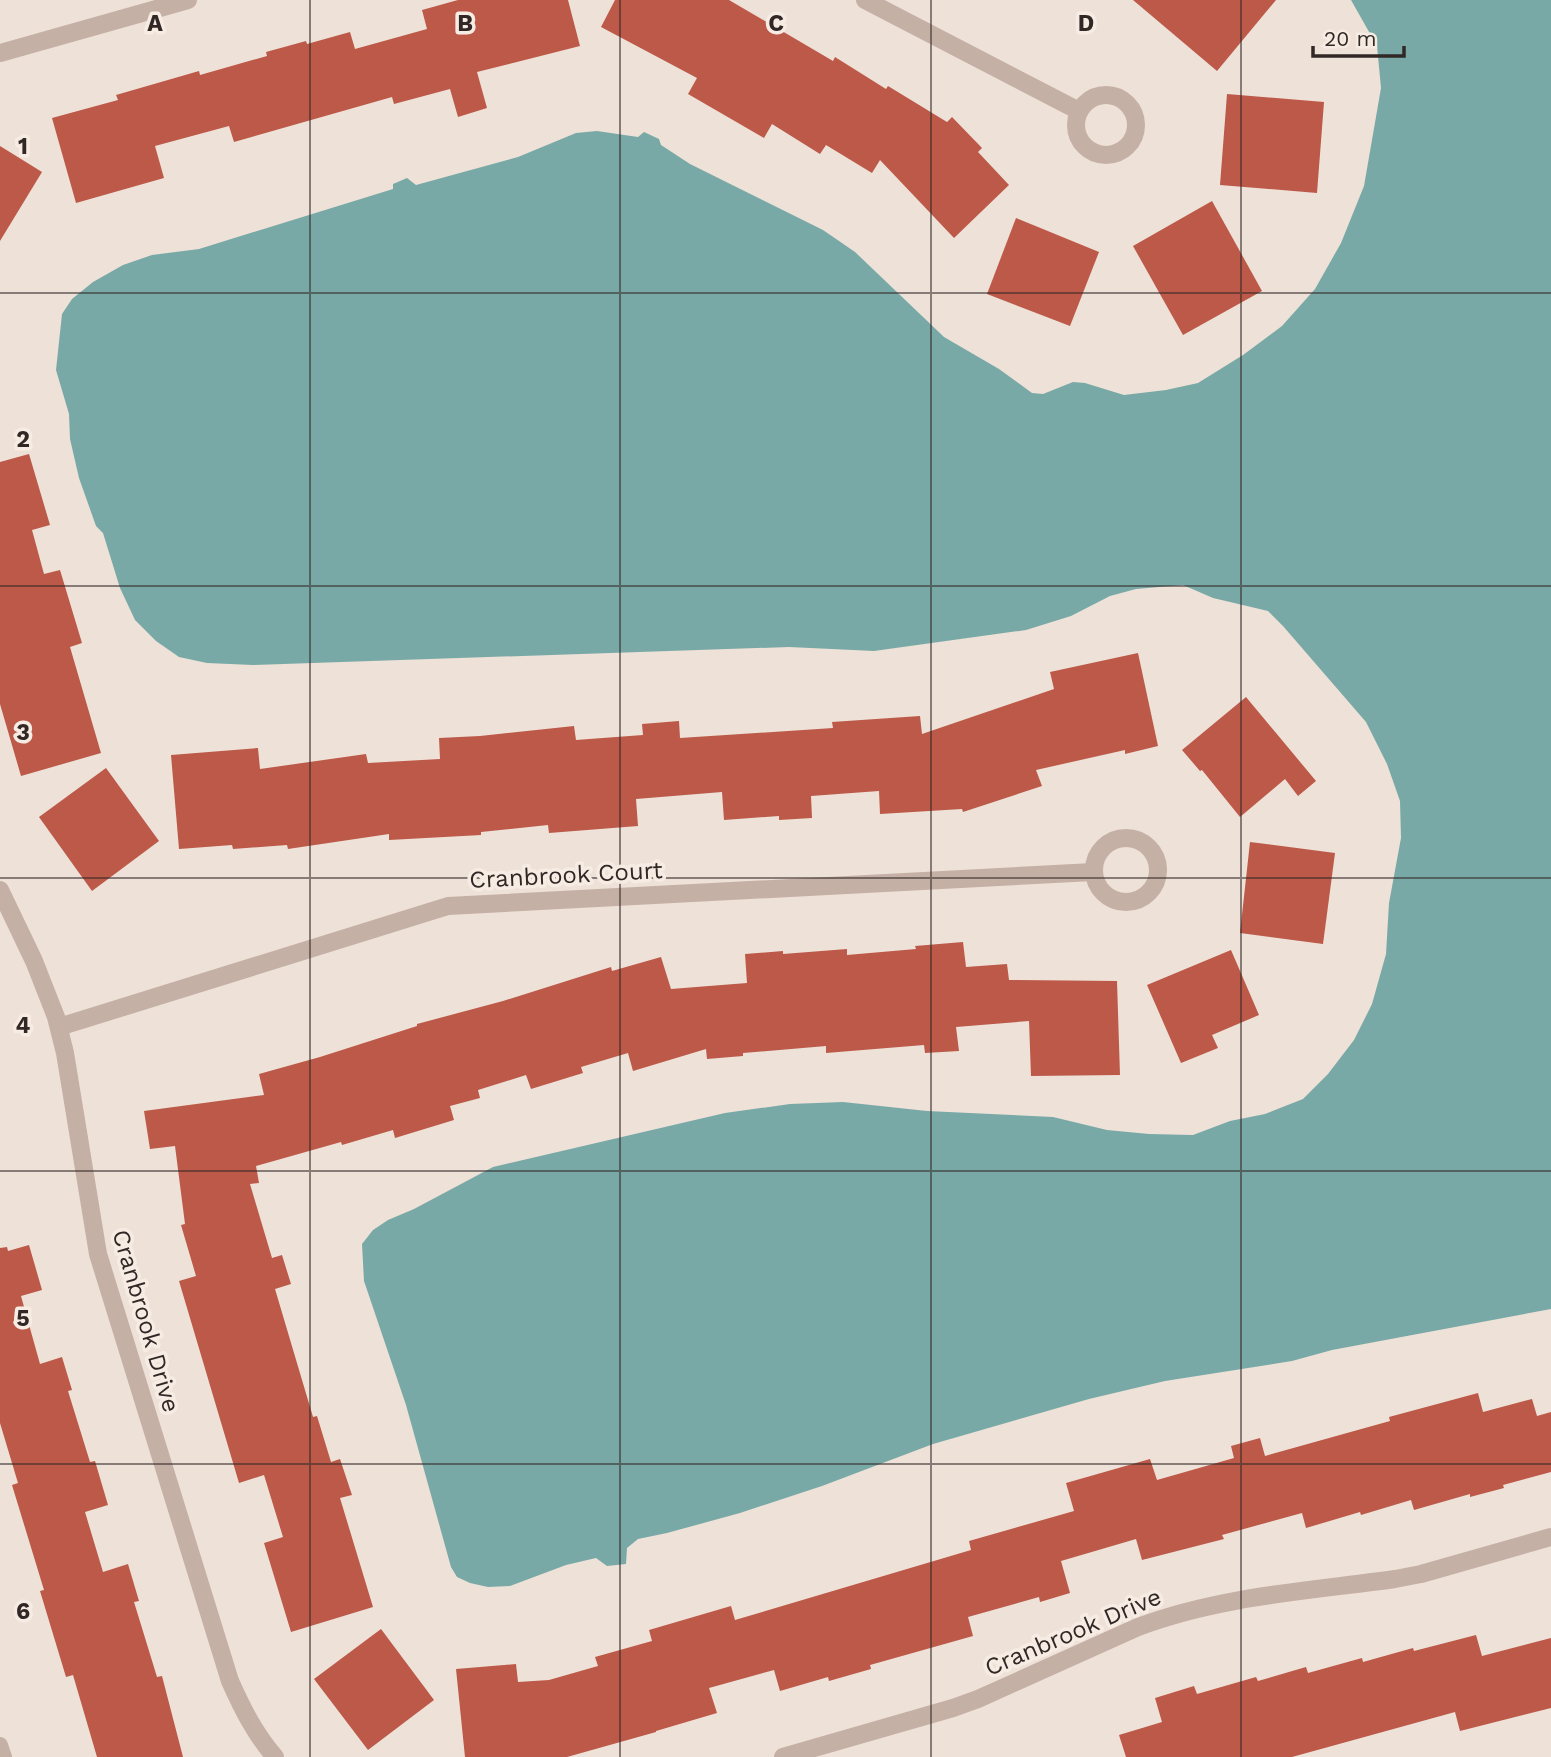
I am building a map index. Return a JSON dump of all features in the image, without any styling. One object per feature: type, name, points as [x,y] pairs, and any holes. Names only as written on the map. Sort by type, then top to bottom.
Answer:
[{"type":"street","points":[[0,53],[188,0]]},
{"type":"street","points":[[865,0],[1079,111]]},
{"type":"street","name":"Cranbrook Court","points":[[59,1027],[448,906],[1093,872]]},
{"type":"street","name":"Cranbrook Drive","points":[[0,890],[34,961],[59,1027],[98,1254],[230,1681],[253,1727],[275,1757]]},
{"type":"street","name":"Cranbrook Drive","points":[[783,1757],[965,1704],[1164,1618],[1216,1604],[1421,1574],[1551,1537]]},
{"type":"lane","points":[[0,1745],[4,1757]]},
{"type":"water","points":[[1351,0],[1551,0],[1551,1309],[1332,1350],[1292,1361],[1165,1381],[1089,1399],[933,1444],[822,1486],[740,1513],[638,1539],[627,1548],[626,1564],[607,1566],[596,1558],[566,1565],[510,1586],[488,1587],[457,1577],[451,1567],[406,1405],[364,1281],[362,1244],[373,1230],[493,1167],[725,1113],[790,1104],[843,1102],[927,1111],[1053,1117],[1107,1130],[1193,1135],[1230,1121],[1265,1114],[1303,1099],[1328,1074],[1354,1040],[1372,1004],[1386,954],[1389,903],[1401,838],[1400,801],[1387,764],[1366,722],[1268,611],[1213,598],[1183,585],[1136,589],[1110,596],[1071,616],[1026,630],[874,651],[789,647],[253,665],[207,663],[179,657],[156,641],[135,620],[120,588],[103,533],[96,526],[79,478],[70,439],[69,414],[56,370],[62,314],[72,299],[93,282],[123,265],[152,255],[199,249],[393,189],[393,184],[407,178],[416,185],[518,157],[576,133],[597,131],[638,137],[644,132],[659,139],[661,145],[690,164],[823,230],[855,252],[944,337],[999,369],[1032,393],[1043,394],[1073,382],[1124,395],[1198,383],[1282,326],[1315,289],[1341,243],[1364,186],[1381,88],[1377,46]]},
{"type":"building","points":[[458,0],[568,0],[580,46],[477,72],[487,108],[458,117],[450,89],[394,104],[392,97],[234,142],[229,126],[155,146],[164,178],[76,203],[52,118],[118,100],[116,95],[199,71],[200,75],[267,56],[266,52],[306,41],[307,44],[350,32],[355,49],[427,29],[422,10]]},
{"type":"building","points":[[615,0],[729,0],[833,61],[835,57],[886,89],[888,86],[947,122],[952,117],[982,148],[978,152],[1009,185],[954,238],[880,160],[872,173],[826,145],[820,154],[772,124],[764,138],[688,94],[697,78],[601,27]]},
{"type":"building","points":[[1133,0],[1276,0],[1217,71]]},
{"type":"building","points":[[1227,94],[1324,102],[1317,193],[1220,185]]},
{"type":"building","points":[[0,146],[42,172],[0,241]]},
{"type":"building","points":[[1212,201],[1262,291],[1183,335],[1133,246]]},
{"type":"building","points":[[1016,218],[1099,252],[1070,326],[987,294]]},
{"type":"building","points":[[29,454],[50,525],[32,530],[44,574],[60,570],[82,643],[70,647],[101,753],[21,776],[0,704],[0,462]]},
{"type":"building","points":[[1138,653],[1158,746],[1125,754],[1125,750],[1036,770],[1042,786],[963,812],[962,809],[880,814],[879,791],[811,796],[812,818],[779,820],[779,816],[724,820],[722,792],[636,799],[638,826],[549,833],[548,825],[481,832],[481,835],[389,840],[389,834],[288,849],[287,845],[233,849],[232,845],[179,849],[171,755],[258,748],[260,769],[366,754],[368,763],[440,759],[439,738],[574,726],[576,740],[643,735],[642,724],[679,721],[680,738],[833,728],[832,722],[920,716],[922,734],[1054,689],[1050,672]]},
{"type":"building","points":[[1246,697],[1316,781],[1298,796],[1285,779],[1240,817],[1182,750]]},
{"type":"building","points":[[106,768],[159,841],[92,891],[39,817]]},
{"type":"building","points":[[1250,842],[1335,853],[1323,944],[1240,933]]},
{"type":"building","points":[[963,942],[966,967],[1007,964],[1009,980],[1117,981],[1120,1075],[1031,1076],[1029,1021],[956,1027],[959,1051],[925,1053],[924,1045],[826,1053],[826,1046],[707,1059],[706,1049],[633,1071],[628,1053],[581,1067],[583,1073],[531,1089],[526,1075],[478,1090],[480,1098],[450,1106],[454,1120],[395,1138],[393,1130],[256,1166],[259,1183],[250,1184],[272,1258],[282,1255],[291,1284],[275,1289],[313,1417],[317,1416],[331,1462],[340,1459],[352,1495],[340,1498],[373,1607],[291,1632],[264,1543],[283,1537],[264,1475],[239,1483],[179,1281],[196,1276],[181,1225],[185,1224],[175,1146],[150,1149],[144,1111],[264,1095],[259,1074],[611,967],[612,971],[661,957],[671,989],[747,983],[745,954],[847,949],[847,955]]},
{"type":"building","points":[[1231,950],[1259,1015],[1212,1035],[1218,1048],[1181,1063],[1147,985]]},
{"type":"building","points":[[29,1245],[42,1290],[21,1296],[40,1364],[62,1357],[72,1390],[68,1391],[90,1462],[95,1461],[108,1505],[85,1512],[103,1572],[128,1564],[139,1601],[134,1602],[157,1677],[162,1676],[183,1757],[97,1757],[73,1675],[66,1677],[40,1591],[44,1590],[12,1485],[18,1483],[0,1423],[0,1248],[7,1247],[8,1251]]},
{"type":"building","points":[[1478,1393],[1483,1412],[1532,1399],[1537,1416],[1551,1412],[1551,1472],[1503,1485],[1504,1488],[1470,1497],[1470,1494],[1414,1510],[1411,1500],[1306,1528],[1302,1513],[1222,1535],[1224,1539],[1142,1560],[1136,1539],[1061,1561],[1070,1593],[1040,1602],[1039,1597],[968,1617],[973,1636],[870,1665],[871,1669],[829,1681],[828,1677],[780,1691],[774,1670],[709,1688],[717,1713],[567,1757],[465,1757],[456,1669],[516,1664],[518,1682],[549,1680],[598,1666],[595,1657],[652,1641],[649,1630],[731,1606],[735,1620],[971,1550],[969,1541],[1074,1511],[1066,1483],[1150,1459],[1157,1480],[1234,1458],[1231,1446],[1260,1438],[1265,1456],[1390,1421],[1389,1417]]},
{"type":"building","points":[[381,1629],[434,1700],[368,1750],[314,1679]]},
{"type":"building","points":[[1476,1635],[1482,1656],[1551,1638],[1551,1708],[1460,1731],[1455,1712],[1292,1757],[1126,1757],[1119,1735],[1162,1722],[1155,1698],[1194,1686],[1197,1694],[1256,1677],[1258,1681],[1306,1667],[1308,1673],[1362,1658],[1363,1662]]}]
